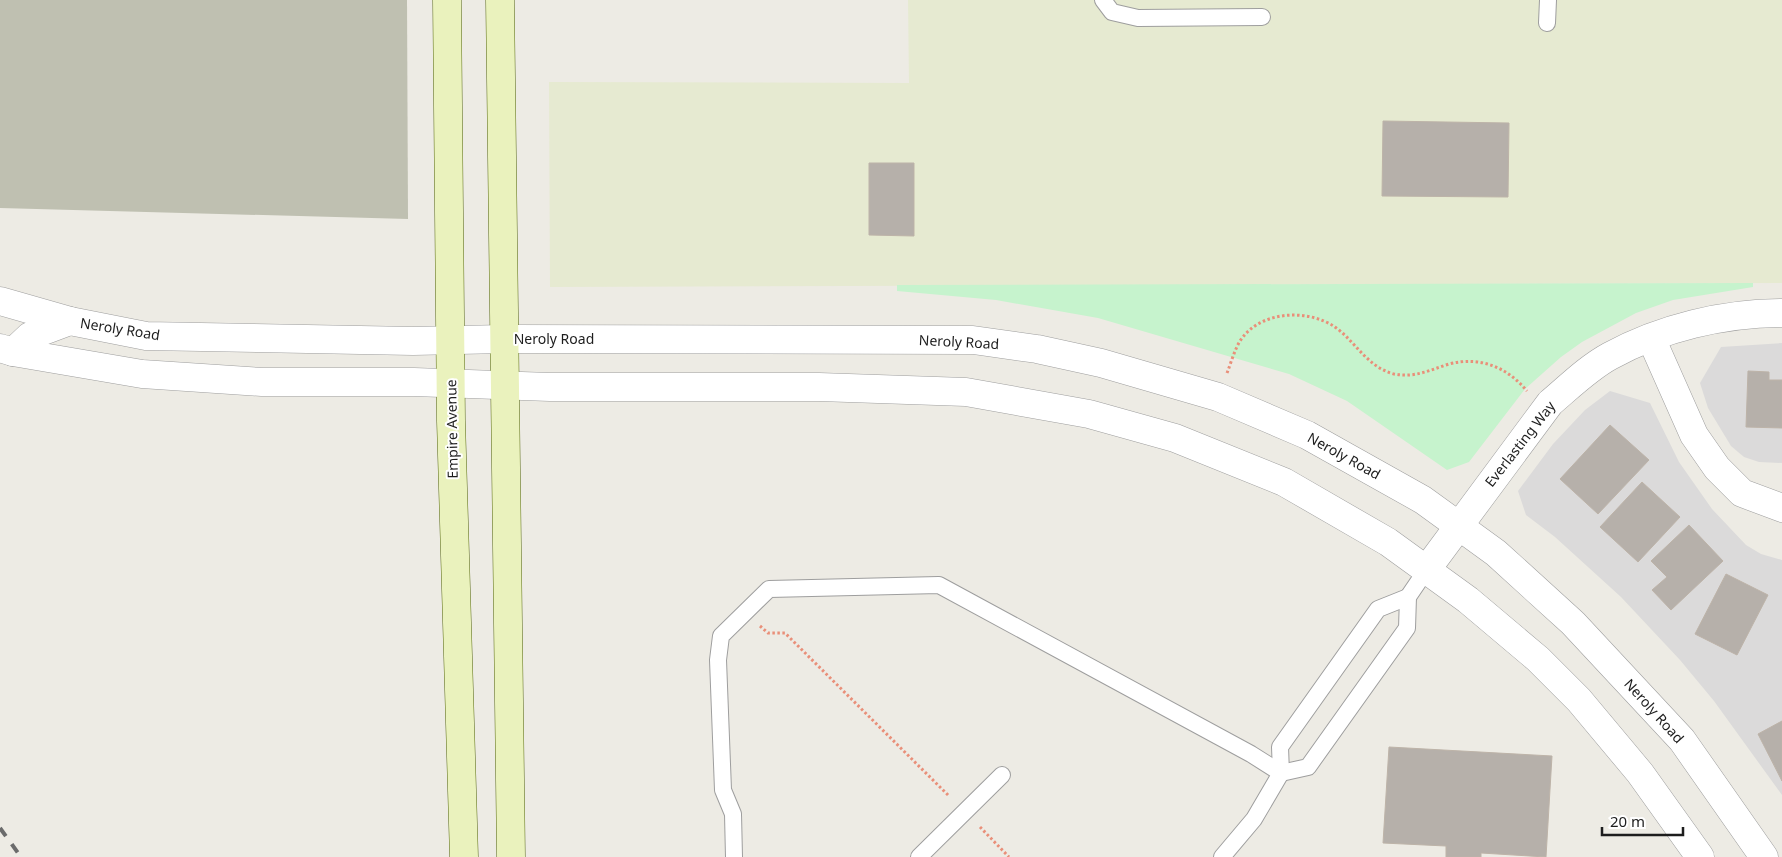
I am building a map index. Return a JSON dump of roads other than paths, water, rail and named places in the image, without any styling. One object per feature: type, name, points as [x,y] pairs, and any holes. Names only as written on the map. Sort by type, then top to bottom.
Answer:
[{"type":"main road","name":"Empire Avenue","points":[[447,0],[450,340],[464,857]]},
{"type":"main road","points":[[500,0],[511,857]]},
{"type":"street","name":"Neroly Road","points":[[0,301],[70,321],[146,336],[450,340],[504,338],[973,340],[1037,349],[1101,363],[1218,397],[1308,435],[1423,500],[1496,553],[1573,623],[1682,740],[1764,857]]},
{"type":"street","name":"Everlasting Way","points":[[1427,569],[1550,403],[1573,383],[1610,356],[1651,338],[1705,321],[1782,314]]},
{"type":"street","points":[[7,350],[30,336],[70,321]]},
{"type":"street","points":[[1651,338],[1694,435],[1717,468],[1742,493],[1782,508]]},
{"type":"street","points":[[7,350],[152,375],[262,382],[451,382],[550,387],[818,387],[966,392],[1089,414],[1175,438],[1284,482],[1388,542],[1468,600],[1538,659],[1579,700],[1640,773],[1700,857]]},
{"type":"lane","points":[[1103,0],[1112,12],[1138,18],[1262,17]]},
{"type":"lane","points":[[1547,23],[1548,0]]},
{"type":"lane","points":[[734,857],[733,814],[723,790],[719,652],[721,636],[769,589],[939,585],[1242,750],[1280,773],[1308,767],[1407,628],[1408,597],[1427,569]]},
{"type":"lane","points":[[1222,857],[1254,819],[1280,773],[1280,748],[1378,609],[1408,597]]},
{"type":"lane","points":[[919,857],[1002,775]]},
{"type":"railway","points":[[0,828],[21,857]]}]
